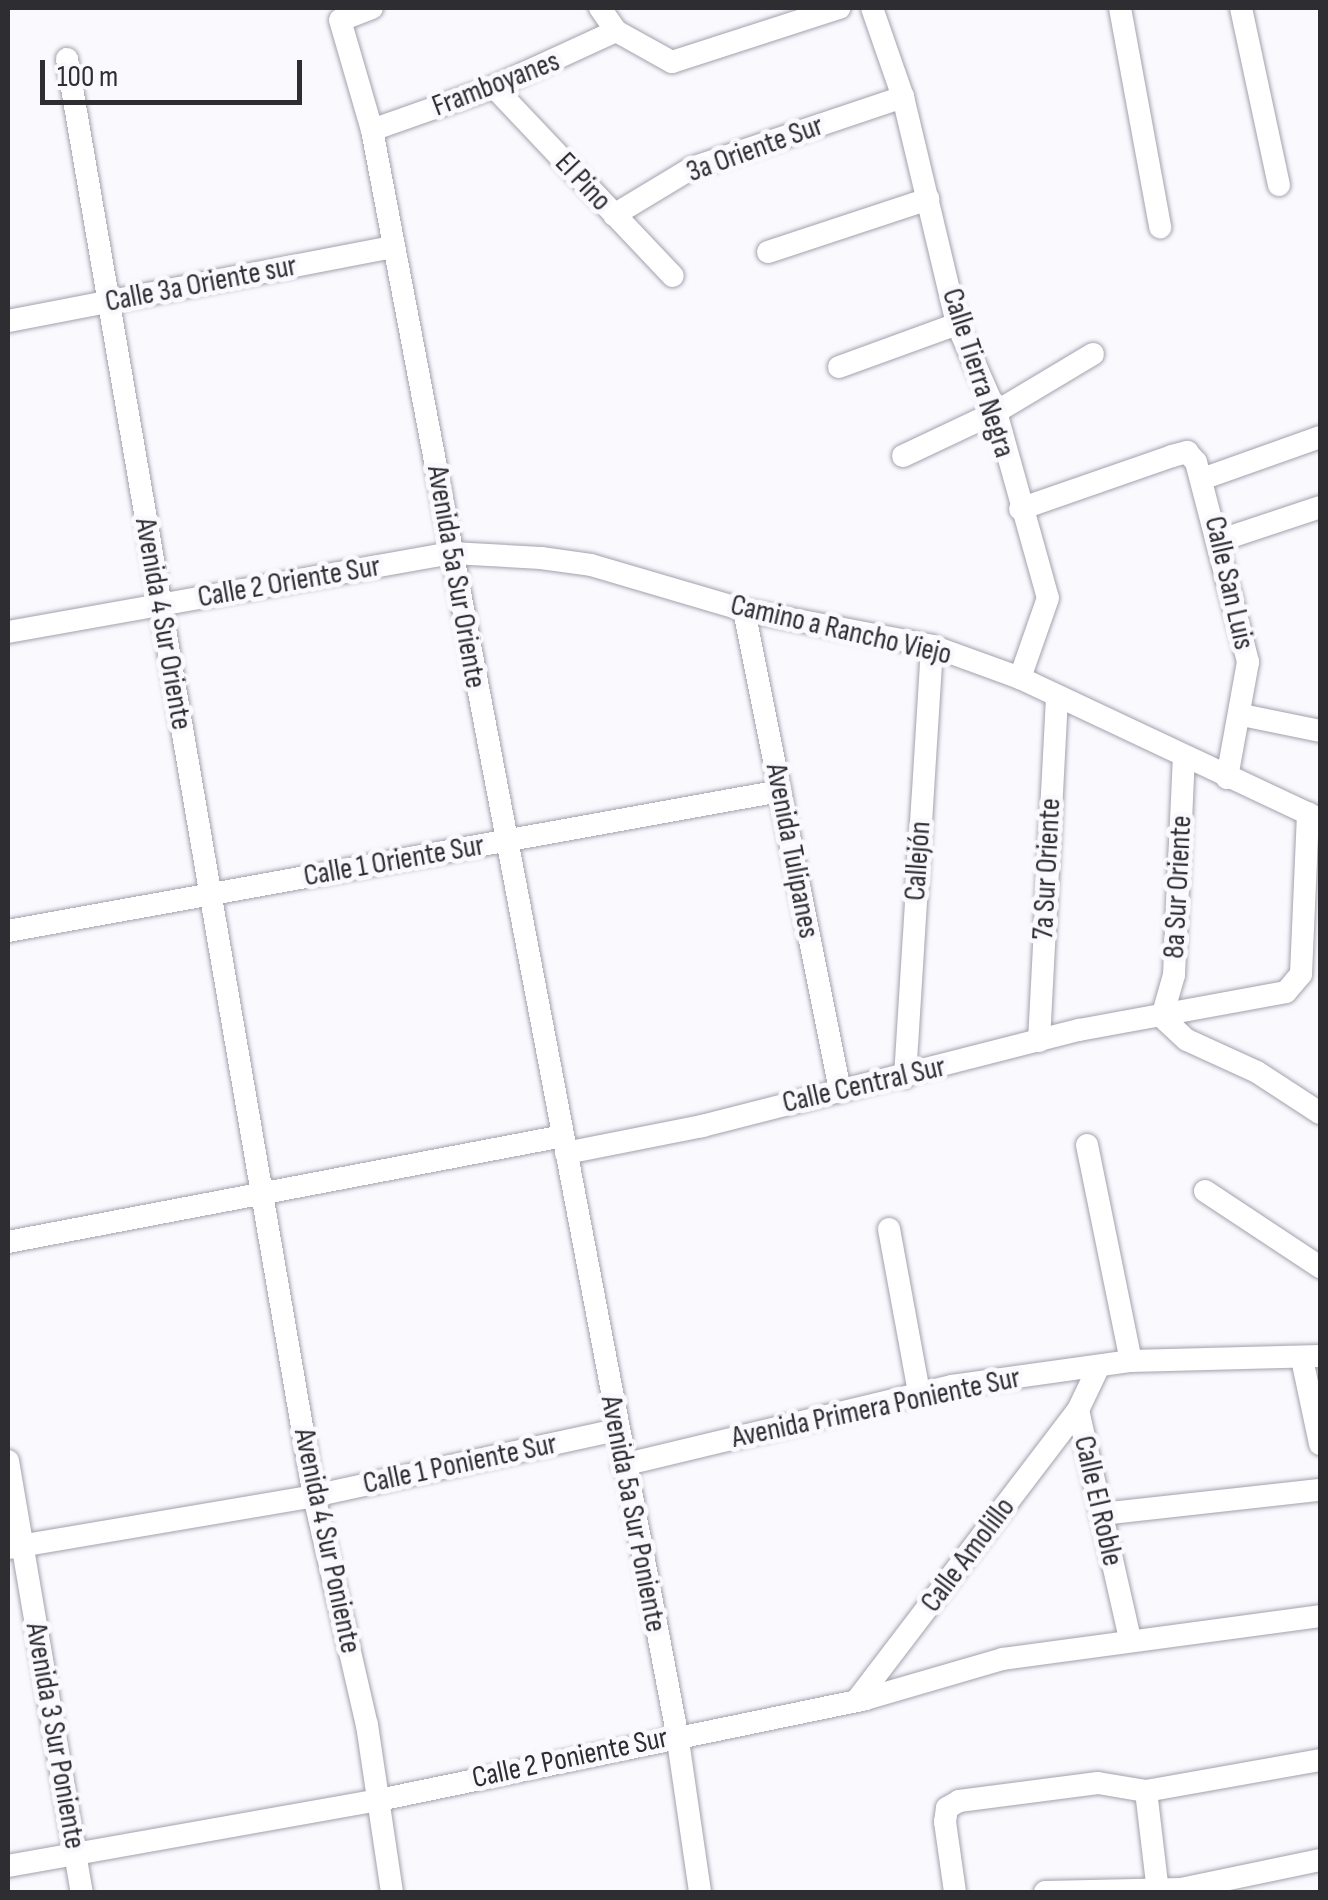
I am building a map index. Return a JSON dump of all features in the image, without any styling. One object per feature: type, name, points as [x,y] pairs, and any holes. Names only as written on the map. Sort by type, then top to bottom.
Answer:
[{"type":"street","name":"Avenida 5a Sur Oriente","points":[[372,8],[340,20],[372,130],[564,1145]]},
{"type":"street","points":[[600,8],[616,31],[672,62],[838,8]]},
{"type":"street","name":"Calle Tierra Negra","points":[[872,8],[902,97],[956,324],[996,412],[1020,509],[1048,598],[1020,678]]},
{"type":"street","points":[[1120,8],[1160,227]]},
{"type":"street","points":[[1240,8],[1279,185]]},
{"type":"street","name":"Framboyanes","points":[[372,130],[494,87],[616,31]]},
{"type":"street","name":"Avenida 4 Sur Oriente","points":[[66,59],[260,1189]]},
{"type":"street","name":"El Pino","points":[[494,87],[673,276]]},
{"type":"street","name":"3a Oriente Sur","points":[[614,215],[692,168],[902,97]]},
{"type":"street","points":[[768,252],[928,200]]},
{"type":"street","name":"Calle 3a Oriente sur","points":[[8,321],[394,247]]},
{"type":"street","points":[[838,368],[956,324]]},
{"type":"street","points":[[903,456],[996,412],[1092,354]]},
{"type":"street","points":[[1202,479],[1320,437]]},
{"type":"street","name":"Calle San Luis","points":[[1020,509],[1187,452],[1202,479],[1221,540],[1248,662],[1242,715],[1227,778]]},
{"type":"street","points":[[1221,540],[1320,507]]},
{"type":"street","name":"Calle 2 Oriente Sur","points":[[8,632],[452,554]]},
{"type":"street","name":"Camino a Rancho Viejo","points":[[452,554],[591,565],[744,610],[932,646],[1020,678],[1314,816]]},
{"type":"street","name":"Avenida Tulipanes","points":[[744,610],[840,1092]]},
{"type":"street","name":"Callejón","points":[[905,1077],[932,646]]},
{"type":"street","name":"7a Sur Oriente","points":[[1039,1041],[1057,696]]},
{"type":"street","points":[[1242,715],[1320,731]]},
{"type":"street","name":"8a Sur Oriente","points":[[1162,1017],[1174,976],[1184,756]]},
{"type":"street","name":"Calle 1 Oriente Sur","points":[[8,931],[780,791]]},
{"type":"street","name":"Calle Central Sur","points":[[8,1242],[260,1189],[564,1145],[840,1092],[1039,1041],[1162,1017],[1184,1006],[1296,987],[1314,816]]},
{"type":"street","points":[[1162,1017],[1187,1040],[1256,1072],[1320,1113]]},
{"type":"street","name":"Avenida 5a Sur Poniente","points":[[564,1145],[676,1734],[700,1892]]},
{"type":"street","points":[[1086,1145],[1131,1361]]},
{"type":"street","name":"Avenida 4 Sur Poniente","points":[[260,1189],[314,1496],[379,1800],[392,1892]]},
{"type":"street","points":[[1205,1190],[1320,1264]]},
{"type":"street","points":[[889,1229],[919,1393]]},
{"type":"street","points":[[1311,1358],[1320,1444]]},
{"type":"street","name":"Avenida Primera Poniente Sur","points":[[623,1465],[919,1393],[1131,1361],[1311,1358]]},
{"type":"street","name":"Calle El Roble","points":[[1100,1366],[1078,1410],[1130,1639]]},
{"type":"street","name":"Calle Amolillo","points":[[857,1700],[1078,1410]]},
{"type":"street","name":"Calle 1 Poniente Sur","points":[[15,1546],[314,1496],[616,1430]]},
{"type":"street","name":"Avenida 3 Sur Poniente","points":[[8,1461],[15,1546],[82,1892]]},
{"type":"street","points":[[1101,1514],[1320,1490]]},
{"type":"street","name":"Calle 2 Poniente Sur","points":[[8,1866],[379,1800],[676,1734],[857,1700],[1003,1659],[1320,1616]]},
{"type":"street","points":[[955,1892],[947,1808],[958,1801],[1098,1782],[1146,1791],[1320,1760]]},
{"type":"street","points":[[1146,1791],[1159,1891]]},
{"type":"street","points":[[1045,1892],[1159,1891],[1320,1860]]}]
